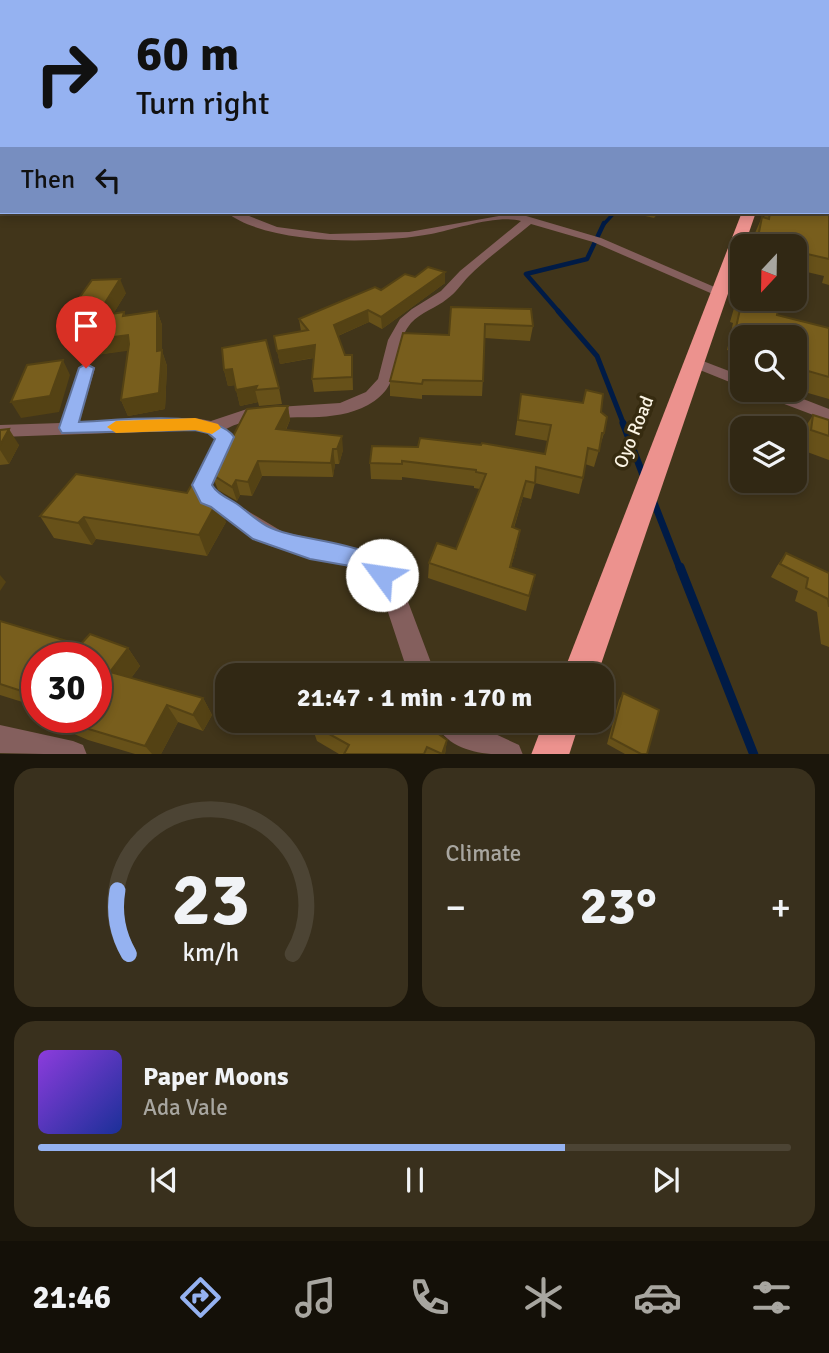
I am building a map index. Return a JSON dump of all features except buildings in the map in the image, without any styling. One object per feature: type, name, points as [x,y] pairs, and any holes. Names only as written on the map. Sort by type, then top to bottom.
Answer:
[{"type":"highway","name":"Oyo Road","points":[[584,663],[647,484],[695,363],[748,214]]},
{"type":"highway","points":[[550,754],[558,733]]},
{"type":"street","points":[[236,214],[275,230],[320,237],[409,235],[499,217],[530,219],[597,240],[720,292]]},
{"type":"street","points":[[213,428],[224,421],[248,414],[330,412],[359,403],[380,390],[391,368],[392,346],[401,327],[420,307],[444,296],[465,274],[530,219]]},
{"type":"street","points":[[695,363],[730,377]]},
{"type":"street","points":[[68,428],[86,368]]},
{"type":"street","points":[[795,402],[829,415]]},
{"type":"street","points":[[0,431],[195,424],[213,428],[225,437],[202,485],[209,498],[260,533],[310,550],[352,557],[373,566],[391,590],[416,663]]},
{"type":"street","points":[[462,733],[509,754]]},
{"type":"street","points":[[0,739],[74,754]]},
{"type":"waterway","points":[[603,225],[613,214]]},
{"type":"waterway","points":[[559,312],[526,274],[587,259],[603,225]]},
{"type":"waterway","points":[[558,311],[597,356],[624,425]]},
{"type":"waterway","points":[[623,423],[643,475]]},
{"type":"waterway","points":[[653,500],[680,569]]},
{"type":"waterway","points":[[680,567],[754,754]]},
{"type":"slow traffic","points":[[116,427],[195,424],[212,428]]},
{"type":"route","points":[[86,368],[68,428],[195,424],[213,428],[225,437],[202,485],[209,498],[260,533],[310,550],[352,557],[373,566],[382,575]]}]
